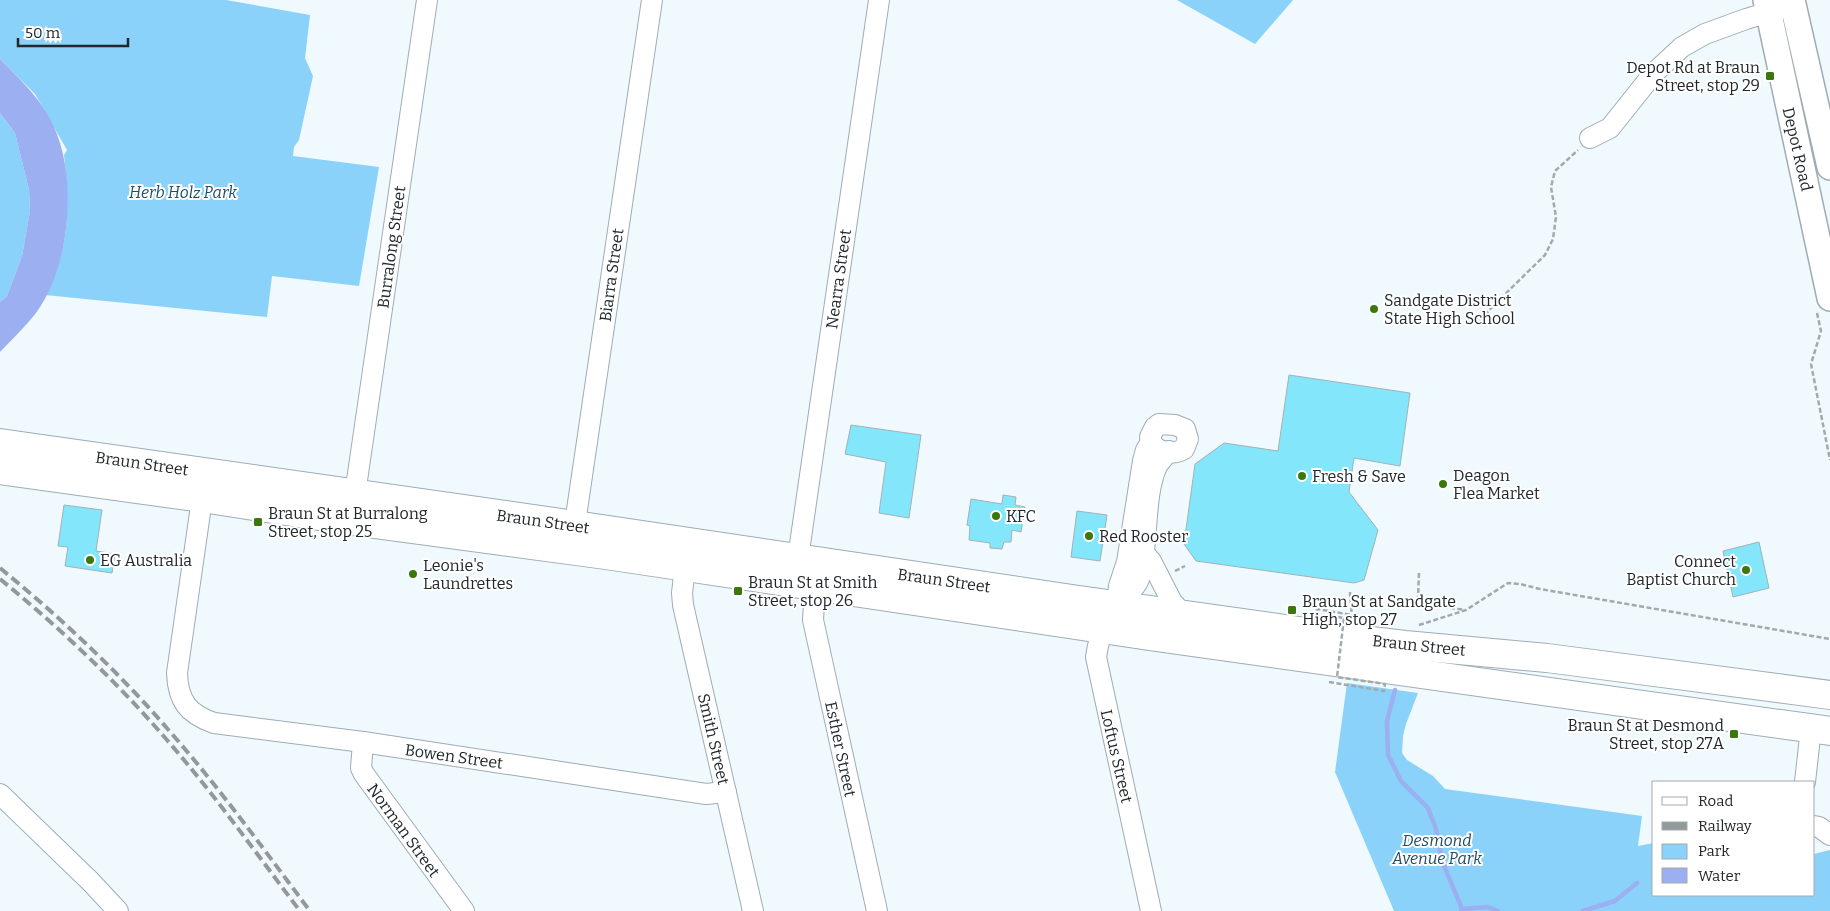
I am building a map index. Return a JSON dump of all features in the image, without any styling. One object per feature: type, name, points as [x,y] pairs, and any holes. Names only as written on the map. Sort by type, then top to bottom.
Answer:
[{"type":"highway","name":"Braun Street","points":[[0,443],[204,485],[352,521],[574,537],[798,558],[1380,642],[1547,658],[1830,695]]},
{"type":"highway","name":"Braun Street","points":[[0,470],[355,494],[574,537],[685,567],[1102,629],[1821,730]]},
{"type":"main road","name":"Depot Road","points":[[1792,2],[1830,167]]},
{"type":"main road","name":"Depot Road","points":[[1767,6],[1829,286]]},
{"type":"street","name":"Burralong Street","points":[[355,494],[427,0]]},
{"type":"street","name":"Biarra Street","points":[[574,537],[652,0]]},
{"type":"street","name":"Nearra Street","points":[[798,558],[878,0]]},
{"type":"street","points":[[1590,138],[1610,128],[1620,118],[1653,74],[1682,46],[1704,34],[1746,19],[1767,6],[1792,2]]},
{"type":"street","points":[[1117,605],[1119,586],[1127,562],[1143,461],[1146,450],[1151,442],[1152,432],[1159,424],[1181,426],[1188,434],[1187,444],[1180,451],[1158,450],[1151,442]]},
{"type":"street","points":[[1117,605],[1133,589],[1138,580],[1144,553],[1149,498],[1155,473],[1158,464],[1169,451]]},
{"type":"street","name":"Bowen Street","points":[[204,485],[176,674],[177,688],[181,699],[186,706],[203,719],[214,723],[363,742],[706,794],[726,792]]},
{"type":"street","points":[[1144,553],[1151,561],[1172,602],[1184,615]]},
{"type":"street","name":"Smith Street","points":[[685,567],[682,593],[683,604],[753,911]]},
{"type":"street","name":"Esther Street","points":[[815,587],[813,620],[877,911]]},
{"type":"street","name":"Loftus Street","points":[[1117,605],[1102,629],[1096,657],[1151,911]]},
{"type":"street","points":[[1805,781],[1821,730]]},
{"type":"street","name":"Norman Street","points":[[363,742],[361,768],[364,774],[464,911]]},
{"type":"street","points":[[0,794],[92,882],[118,911]]},
{"type":"street","points":[[1815,826],[1830,835]]},
{"type":"path","points":[[1480,321],[1545,255],[1553,238],[1556,217],[1551,187],[1555,171],[1590,138]]},
{"type":"path","points":[[1419,573],[1418,599],[1424,604],[1466,610]]},
{"type":"path","points":[[1412,627],[1466,610],[1508,583],[1830,639]]},
{"type":"path","points":[[1350,592],[1351,621]]},
{"type":"path","points":[[1329,682],[1384,691],[1385,684],[1337,677],[1344,618],[1316,614],[1317,609],[1352,615]]},
{"type":"green space","name":"Herb Holz Park","points":[[0,0],[226,0],[310,15],[305,58],[313,76],[299,140],[294,147],[293,156],[379,167],[359,286],[272,276],[267,317],[45,295],[53,278],[64,244],[67,192],[64,155],[67,150],[35,94],[0,59]]},
{"type":"green space","points":[[1177,0],[1293,0],[1255,44]]},
{"type":"green space","points":[[0,113],[15,133],[29,190],[30,211],[22,256],[7,296],[0,302]]},
{"type":"green space","name":"Desmond Avenue Park","points":[[1347,683],[1418,693],[1406,724],[1402,753],[1407,760],[1433,776],[1445,789],[1642,816],[1638,846],[1652,843],[1652,896],[1815,896],[1815,854],[1830,850],[1830,911],[1394,911],[1335,772]]},
{"type":"water","points":[[0,59],[33,93],[49,117],[59,138],[65,163],[68,189],[64,243],[48,293],[36,313],[0,352],[0,302],[7,296],[22,256],[30,211],[29,190],[15,133],[0,113]]},
{"type":"building","points":[[1289,375],[1410,393],[1400,466],[1354,458],[1349,492],[1378,530],[1364,580],[1354,583],[1196,561],[1184,544],[1195,464],[1224,443],[1278,451]]},
{"type":"building","points":[[851,425],[921,435],[909,518],[879,513],[886,462],[845,454]]},
{"type":"building","name":"KFC","points":[[1003,495],[1016,497],[1015,505],[1025,507],[1021,532],[1012,530],[1011,542],[1004,542],[1002,549],[990,548],[990,543],[969,540],[970,526],[967,525],[971,499],[1002,504]]},
{"type":"building","points":[[64,505],[102,510],[96,551],[115,554],[112,573],[65,566],[68,547],[58,546]]},
{"type":"building","name":"Red Rooster","points":[[1077,511],[1107,515],[1100,561],[1071,557]]},
{"type":"building","name":"Connect Baptist Church","points":[[1759,542],[1769,588],[1733,597],[1723,551]]},
{"type":"waterway","points":[[1395,690],[1387,721],[1388,755],[1401,781],[1428,808],[1436,829],[1442,861],[1462,909]]},
{"type":"waterway","points":[[1583,911],[1615,901],[1637,883]]},
{"type":"waterway","points":[[1461,911],[1462,909],[1488,907],[1498,911]]},
{"type":"railway","points":[[0,568],[90,647],[152,711],[225,799],[310,911]]},
{"type":"railway","points":[[0,579],[87,656],[148,718],[235,824],[300,911]]},
{"type":"place","name":"Depot Rd at Braun Street, stop 29","points":[[1770,76]]},
{"type":"place","name":"Sandgate District State High School","points":[[1374,309]]},
{"type":"place","name":"Fresh & Save","points":[[1302,476]]},
{"type":"place","name":"Deagon Flea Market","points":[[1443,484]]},
{"type":"place","name":"KFC","points":[[996,516]]},
{"type":"place","name":"Braun St at Burralong Street, stop 25","points":[[258,522]]},
{"type":"place","name":"Red Rooster","points":[[1089,536]]},
{"type":"place","name":"EG Australia","points":[[90,560]]},
{"type":"place","name":"Connect Baptist Church","points":[[1746,570]]},
{"type":"place","name":"Leonie's Laundrettes","points":[[413,574]]},
{"type":"place","name":"Braun St at Smith Street, stop 26","points":[[738,591]]},
{"type":"place","name":"Braun St at Sandgate High, stop 27","points":[[1292,610]]},
{"type":"place","name":"Braun St at Desmond Street, stop 27A","points":[[1734,734]]}]
